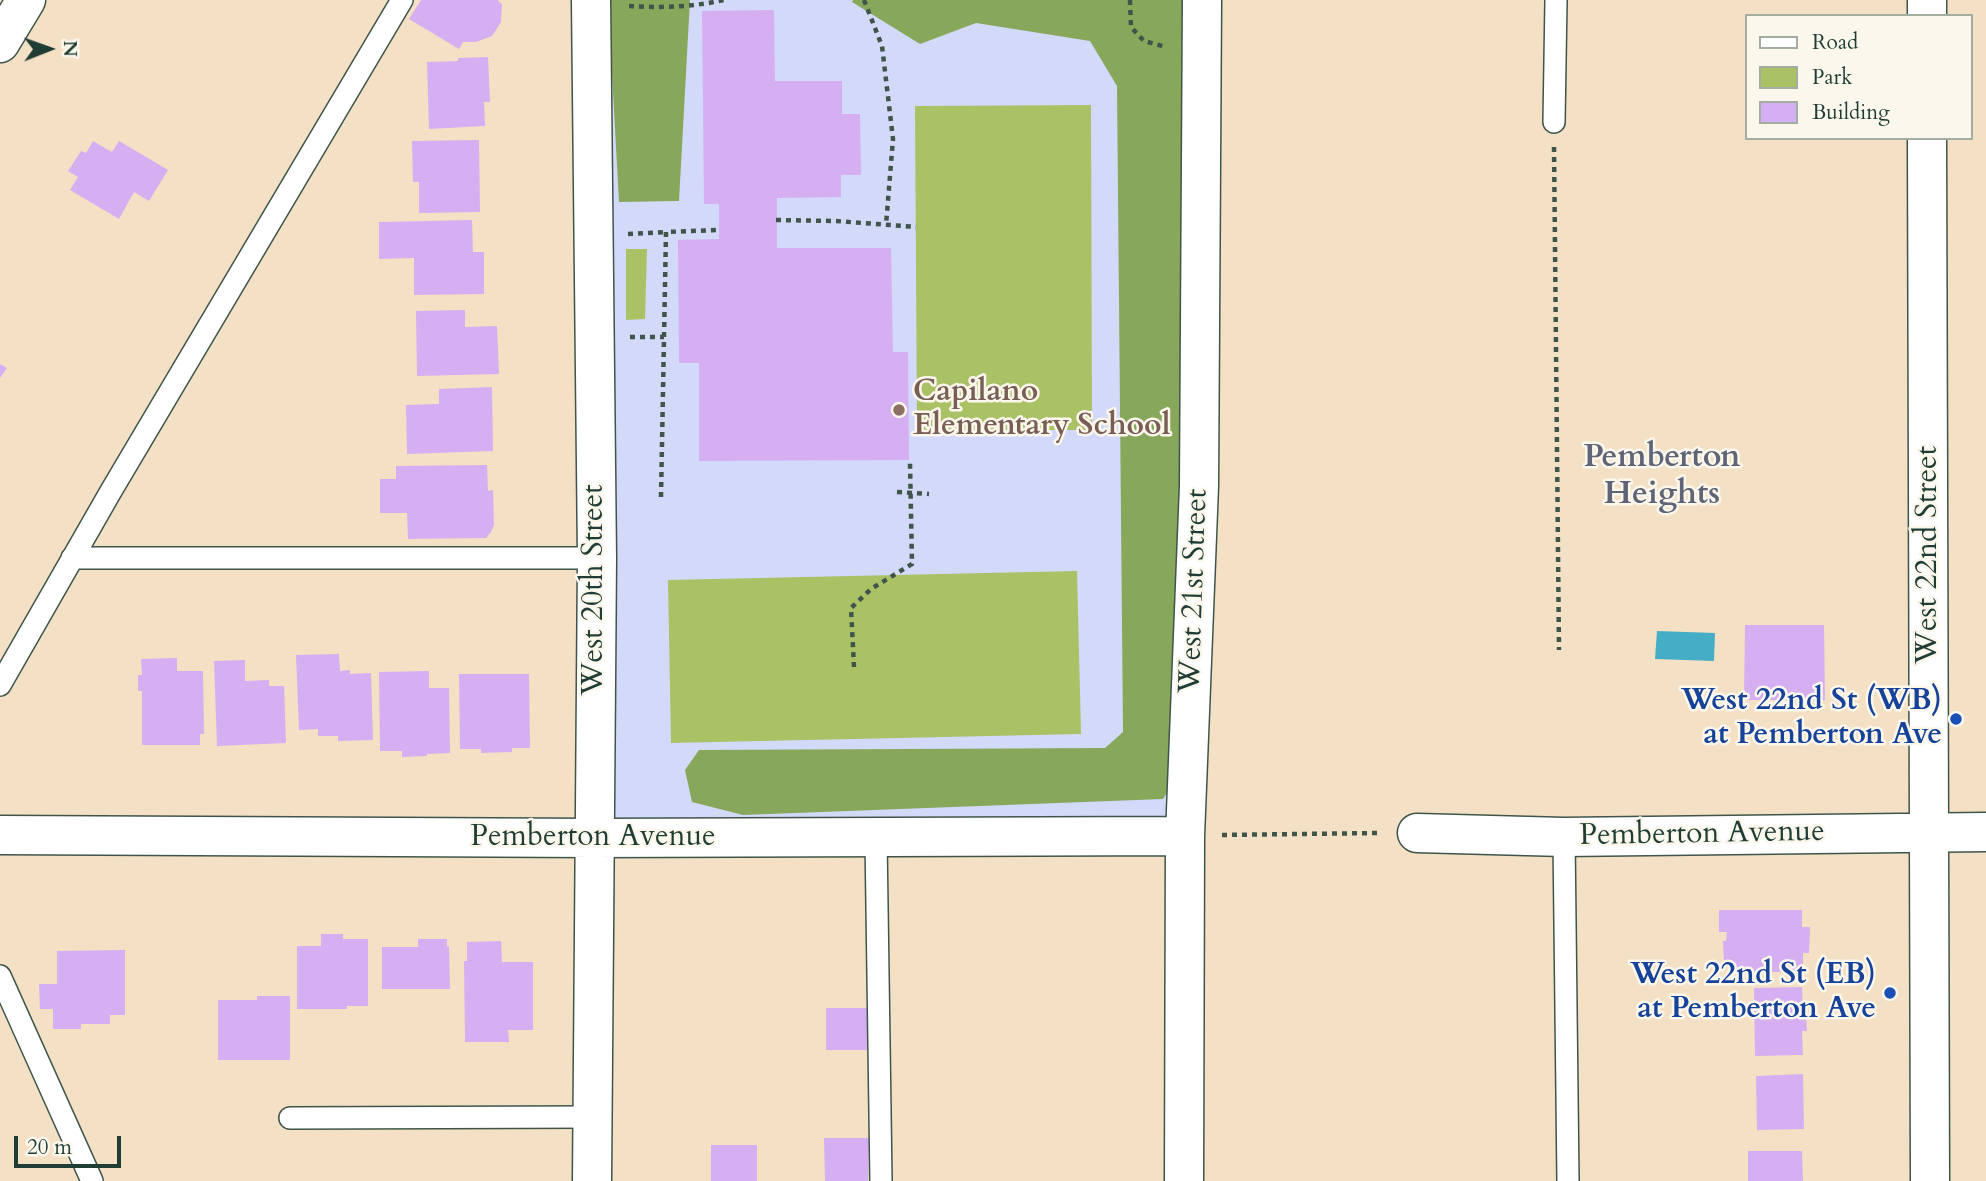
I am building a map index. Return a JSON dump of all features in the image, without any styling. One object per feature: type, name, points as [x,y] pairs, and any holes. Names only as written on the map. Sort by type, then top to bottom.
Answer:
[{"type":"street","points":[[0,43],[26,0]]},
{"type":"street","name":"West 21st Street","points":[[1184,1181],[1185,836],[1199,486],[1202,0]]},
{"type":"street","name":"West 20th Street","points":[[592,1181],[593,838],[606,3]]},
{"type":"street","name":"West 22nd Street","points":[[1927,140],[1930,1181]]},
{"type":"street","name":"Pemberton Avenue","points":[[1417,834],[1564,837],[1986,832]]},
{"type":"street","name":"Pemberton Avenue","points":[[0,835],[593,838],[1185,836]]},
{"type":"lane","points":[[0,685],[72,558],[402,0]]},
{"type":"lane","points":[[1554,122],[1556,0]]},
{"type":"lane","points":[[72,558],[597,558]]},
{"type":"lane","points":[[1564,837],[1568,1181]]},
{"type":"lane","points":[[876,838],[881,1181]]},
{"type":"lane","points":[[0,976],[92,1181]]},
{"type":"lane","points":[[290,1118],[592,1117]]},
{"type":"path","points":[[606,3],[653,7],[709,4],[723,0]]},
{"type":"path","points":[[863,0],[882,46],[893,139],[886,225]]},
{"type":"path","points":[[1129,0],[1131,27],[1144,41],[1172,49]]},
{"type":"path","points":[[1554,122],[1559,650]]},
{"type":"path","points":[[776,220],[916,227]]},
{"type":"path","points":[[621,235],[719,230]]},
{"type":"path","points":[[661,497],[666,232]]},
{"type":"path","points":[[618,337],[664,337]]},
{"type":"path","points":[[854,667],[851,608],[871,589],[912,564],[910,463]]},
{"type":"path","points":[[897,492],[929,494]]},
{"type":"path","points":[[1185,836],[1417,834]]},
{"type":"shaded area","name":"Capilano Elementary School","points":[[602,0],[1189,0],[1192,820],[612,823]]},
{"type":"green space","points":[[608,0],[690,0],[679,201],[619,202]]},
{"type":"green space","points":[[1182,0],[1185,765],[1163,799],[743,815],[692,802],[685,770],[699,750],[1105,748],[1123,732],[1117,86],[1090,41],[976,23],[920,44],[852,2]]},
{"type":"green space","points":[[1091,105],[1092,430],[917,430],[915,106]]},
{"type":"green space","points":[[626,249],[647,249],[645,319],[626,320]]},
{"type":"green space","points":[[1077,571],[1081,734],[671,743],[668,580]]},
{"type":"water","points":[[1657,631],[1715,633],[1714,661],[1655,659]]},
{"type":"building","points":[[421,0],[499,0],[502,4],[501,22],[492,36],[476,42],[463,42],[459,49],[409,19]]},
{"type":"building","points":[[774,10],[775,81],[842,81],[842,114],[860,114],[861,175],[841,175],[841,197],[777,198],[777,248],[891,248],[893,352],[908,352],[909,460],[699,461],[699,363],[679,363],[678,240],[719,239],[719,204],[704,204],[702,11]]},
{"type":"building","points":[[488,57],[490,102],[484,102],[485,126],[429,129],[427,62]]},
{"type":"building","points":[[479,140],[480,212],[419,213],[419,182],[413,182],[412,141]]},
{"type":"building","points":[[93,141],[112,152],[119,141],[168,170],[149,201],[134,192],[119,219],[70,190],[78,177],[68,171],[81,151],[86,153]]},
{"type":"building","points":[[472,220],[473,252],[484,252],[484,294],[414,295],[414,258],[379,259],[379,222]]},
{"type":"building","points":[[465,310],[465,327],[497,326],[499,374],[417,376],[416,311]]},
{"type":"building","points":[[0,364],[7,368],[0,378]]},
{"type":"building","points":[[492,387],[493,451],[407,454],[406,405],[439,404],[439,389]]},
{"type":"building","points":[[487,465],[488,491],[493,490],[494,525],[486,538],[408,539],[407,513],[380,513],[380,479],[396,479],[396,466]]},
{"type":"building","points":[[1745,625],[1824,625],[1825,700],[1744,700]]},
{"type":"building","points":[[339,654],[340,671],[350,670],[350,674],[371,673],[373,740],[338,741],[338,736],[318,736],[318,729],[299,730],[296,655]]},
{"type":"building","points":[[177,658],[177,671],[203,671],[204,734],[200,734],[200,745],[142,745],[142,691],[138,691],[138,675],[142,675],[141,659]]},
{"type":"building","points":[[245,660],[245,681],[269,680],[269,686],[284,686],[286,743],[217,746],[214,661]]},
{"type":"building","points":[[429,671],[429,688],[449,688],[450,753],[402,757],[402,751],[380,751],[379,672]]},
{"type":"building","points":[[459,674],[529,674],[530,748],[512,748],[512,752],[481,753],[481,749],[460,749]]},
{"type":"building","points":[[1719,910],[1802,910],[1802,927],[1810,927],[1809,953],[1803,953],[1803,972],[1733,972],[1733,962],[1724,963],[1723,941],[1726,941],[1727,932],[1719,932]]},
{"type":"building","points":[[321,934],[343,934],[343,939],[368,939],[368,1006],[347,1006],[347,1009],[297,1009],[297,946],[321,946]]},
{"type":"building","points":[[418,939],[447,939],[450,989],[382,989],[382,947],[418,947]]},
{"type":"building","points":[[501,941],[502,962],[533,962],[533,1030],[508,1030],[509,1042],[465,1042],[464,961],[467,961],[467,942]]},
{"type":"building","points":[[125,950],[125,1015],[110,1015],[110,1024],[81,1024],[81,1029],[53,1029],[53,1009],[40,1009],[39,984],[57,984],[57,951]]},
{"type":"building","points":[[1802,987],[1803,1017],[1806,1017],[1807,1031],[1802,1031],[1803,1055],[1755,1056],[1754,988]]},
{"type":"building","points":[[257,996],[290,996],[290,1060],[218,1060],[218,1000],[257,1000]]},
{"type":"building","points":[[826,1008],[869,1008],[869,1050],[826,1050]]},
{"type":"building","points":[[1803,1074],[1804,1129],[1757,1130],[1756,1076]]},
{"type":"building","points":[[824,1138],[869,1138],[868,1181],[825,1181]]},
{"type":"building","points":[[711,1145],[757,1145],[757,1181],[711,1181]]},
{"type":"building","points":[[1748,1151],[1802,1151],[1803,1181],[1748,1181]]},
{"type":"place","name":"Capilano Elementary School","points":[[899,410]]},
{"type":"place","name":"West 22nd St (WB) at Pemberton Ave","points":[[1956,719]]},
{"type":"place","name":"West 22nd St (EB) at Pemberton Ave","points":[[1890,993]]},
{"type":"district","name":"Pemberton Heights","points":[[1662,478]]}]
